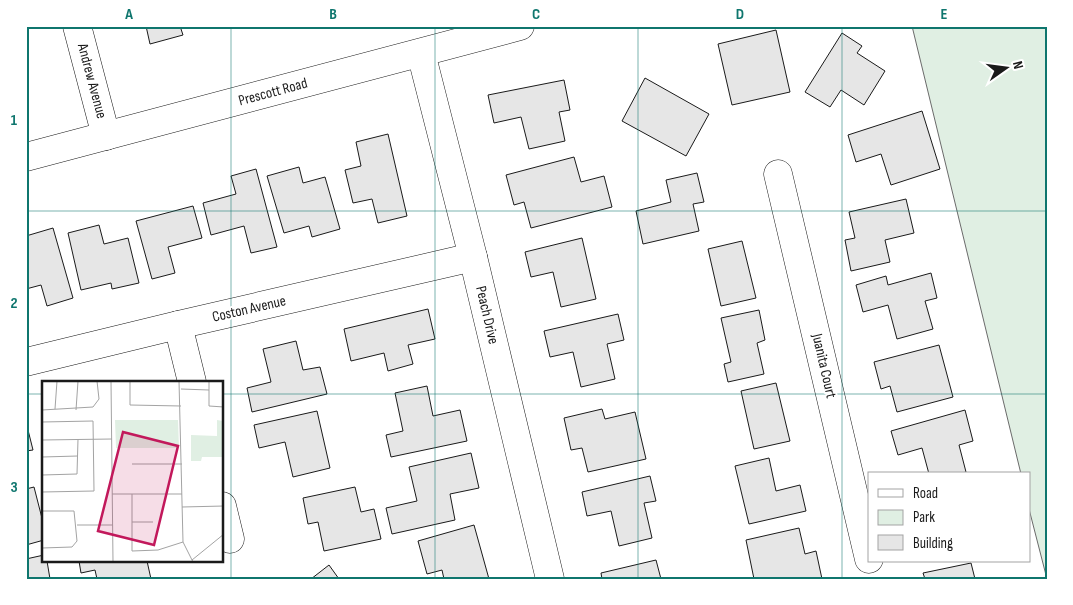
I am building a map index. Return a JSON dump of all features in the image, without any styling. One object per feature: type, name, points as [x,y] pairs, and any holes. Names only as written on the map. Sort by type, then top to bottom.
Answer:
[{"type":"street","name":"Andrew Avenue","points":[[77,26],[106,136]]},
{"type":"street","name":"Prescott Road","points":[[26,157],[520,26]]},
{"type":"street","name":"Peach Drive","points":[[421,53],[473,257],[550,579]]},
{"type":"street","name":"Juanita Court","points":[[778,174],[868,552]]},
{"type":"street","name":"Coston Avenue","points":[[26,362],[473,257]]},
{"type":"street","points":[[178,325],[192,381]]},
{"type":"street","points":[[224,514],[230,539]]},
{"type":"street","name":"Juanita Court","points":[[870,562],[874,579]]},
{"type":"green space","points":[[912,26],[1047,26],[1047,579],[1030,513],[1030,472],[1021,472]]},
{"type":"building","points":[[146,26],[180,26],[183,35],[150,44]]},
{"type":"building","points":[[776,30],[790,92],[732,105],[718,44]]},
{"type":"building","points":[[842,33],[862,46],[857,53],[885,71],[864,105],[841,90],[830,107],[805,92]]},
{"type":"building","points":[[645,78],[709,114],[686,156],[622,121]]},
{"type":"building","points":[[564,80],[570,110],[559,112],[565,141],[529,149],[521,117],[494,123],[488,95]]},
{"type":"building","points":[[922,111],[940,169],[891,185],[881,154],[856,162],[848,135]]},
{"type":"building","points":[[388,134],[407,216],[378,223],[372,199],[353,203],[345,170],[361,166],[356,142]]},
{"type":"building","points":[[574,157],[581,182],[604,176],[612,207],[531,228],[524,202],[514,205],[506,175]]},
{"type":"building","points":[[299,167],[303,183],[325,177],[340,229],[312,237],[309,226],[284,233],[267,176]]},
{"type":"building","points":[[256,169],[277,247],[251,253],[244,226],[211,235],[203,203],[236,194],[231,176]]},
{"type":"building","points":[[697,173],[704,202],[693,204],[699,231],[643,244],[636,211],[671,202],[666,180]]},
{"type":"building","points":[[906,199],[914,233],[885,240],[890,262],[851,271],[845,240],[855,238],[849,212]]},
{"type":"building","points":[[193,206],[202,238],[168,247],[175,273],[152,279],[136,221]]},
{"type":"building","points":[[99,225],[104,244],[128,238],[139,283],[112,289],[111,283],[81,290],[68,233]]},
{"type":"building","points":[[53,228],[73,298],[47,306],[41,285],[26,289],[26,236]]},
{"type":"building","points":[[582,238],[596,299],[561,307],[553,272],[531,277],[525,252]]},
{"type":"building","points":[[742,241],[756,298],[721,306],[708,249]]},
{"type":"building","points":[[931,273],[937,298],[925,301],[933,329],[897,339],[888,305],[863,312],[856,285],[886,276],[888,285]]},
{"type":"building","points":[[428,309],[435,339],[408,345],[413,364],[388,371],[384,353],[351,361],[344,329]]},
{"type":"building","points":[[759,310],[765,340],[757,343],[764,374],[728,382],[724,364],[731,362],[721,318]]},
{"type":"building","points":[[618,314],[624,340],[607,344],[615,379],[581,387],[573,352],[550,357],[544,331]]},
{"type":"building","points":[[296,341],[303,370],[320,367],[327,394],[252,412],[247,388],[271,382],[263,349]]},
{"type":"building","points":[[939,345],[953,397],[897,412],[890,386],[881,389],[874,362]]},
{"type":"building","points":[[776,383],[790,441],[754,449],[741,391]]},
{"type":"building","points":[[427,386],[433,416],[460,410],[467,441],[391,457],[386,435],[403,431],[395,393]]},
{"type":"building","points":[[602,409],[605,419],[635,412],[646,459],[588,472],[582,448],[571,450],[564,418]]},
{"type":"building","points":[[965,410],[973,441],[959,445],[966,472],[928,472],[922,448],[898,455],[891,431]]},
{"type":"building","points":[[317,411],[330,468],[293,477],[285,442],[259,448],[254,425]]},
{"type":"building","points":[[26,422],[33,450],[26,451]]},
{"type":"building","points":[[471,453],[479,488],[450,494],[455,520],[392,534],[386,508],[417,501],[409,467]]},
{"type":"building","points":[[769,458],[776,491],[800,485],[806,511],[749,524],[735,466]]},
{"type":"building","points":[[650,476],[656,501],[644,503],[652,538],[619,546],[611,511],[587,516],[582,492]]},
{"type":"building","points":[[34,487],[42,518],[42,541],[26,545],[26,489]]},
{"type":"building","points":[[355,487],[361,512],[374,509],[381,539],[324,551],[318,522],[308,524],[303,498]]},
{"type":"building","points":[[474,525],[489,579],[444,579],[442,570],[427,574],[418,541]]},
{"type":"building","points":[[799,528],[805,554],[816,551],[822,579],[754,579],[746,540]]},
{"type":"building","points":[[42,555],[42,562],[47,562],[50,579],[26,579],[26,559]]},
{"type":"building","points":[[656,560],[661,579],[602,579],[601,573]]},
{"type":"building","points":[[79,562],[147,562],[151,579],[97,579],[95,570],[81,573]]},
{"type":"building","points":[[971,563],[975,579],[925,579],[923,573]]},
{"type":"building","points":[[329,565],[339,579],[311,579]]}]
